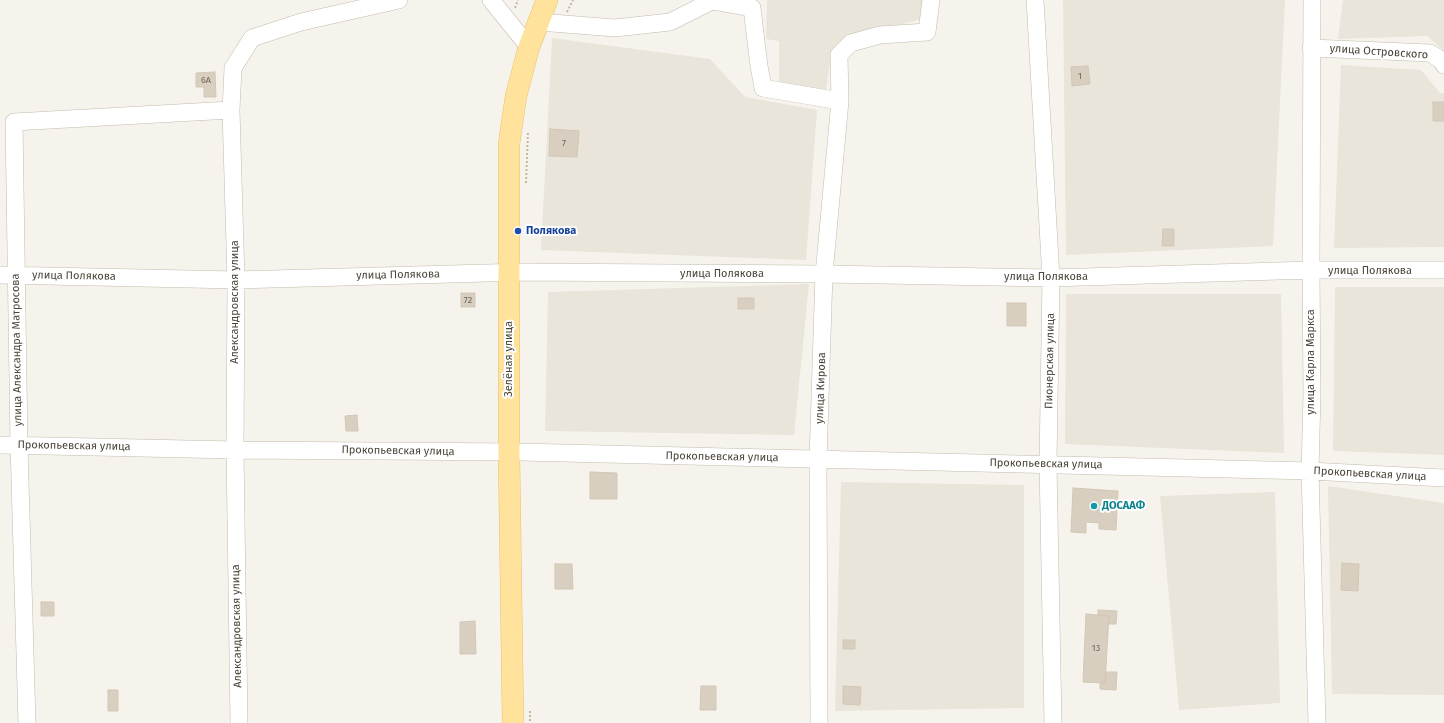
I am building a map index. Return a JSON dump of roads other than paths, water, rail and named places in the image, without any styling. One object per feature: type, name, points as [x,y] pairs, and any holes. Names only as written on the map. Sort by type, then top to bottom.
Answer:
[{"type":"main road","name":"Зелёная улица","points":[[513,723],[509,453],[509,144],[516,96],[529,47],[547,0]]},
{"type":"street","name":"Александровская улица","points":[[239,723],[235,450],[236,280],[231,110],[233,68],[252,38],[300,22],[399,0]]},
{"type":"street","points":[[491,0],[529,47]]},
{"type":"street","name":"улица Кирова","points":[[818,723],[818,460],[824,274],[840,101],[839,55],[851,43],[880,35],[927,32],[930,22],[931,0]]},
{"type":"street","name":"Пионерская улица","points":[[1035,0],[1051,278],[1048,464],[1053,723]]},
{"type":"street","name":"улица Карла Маркса","points":[[1312,0],[1312,396],[1310,471],[1317,723]]},
{"type":"street","points":[[539,22],[614,28],[670,22],[712,1],[752,8],[763,88],[840,101]]},
{"type":"street","name":"улица Островского","points":[[1311,48],[1430,54],[1441,60],[1444,65]]},
{"type":"street","name":"улица Александра Матросова","points":[[27,723],[19,445],[8,275],[14,122],[231,110]]},
{"type":"street","name":"улица Полякова","points":[[8,275],[236,280],[508,273],[824,274],[1051,278],[1311,270],[1444,270]]},
{"type":"street","name":"Прокопьевская улица","points":[[0,445],[235,450],[509,453],[1048,464],[1310,471],[1444,478]]},
{"type":"place","name":"Полякова","points":[[518,231]]},
{"type":"place","name":"ДОСААФ","points":[[1094,506]]}]
